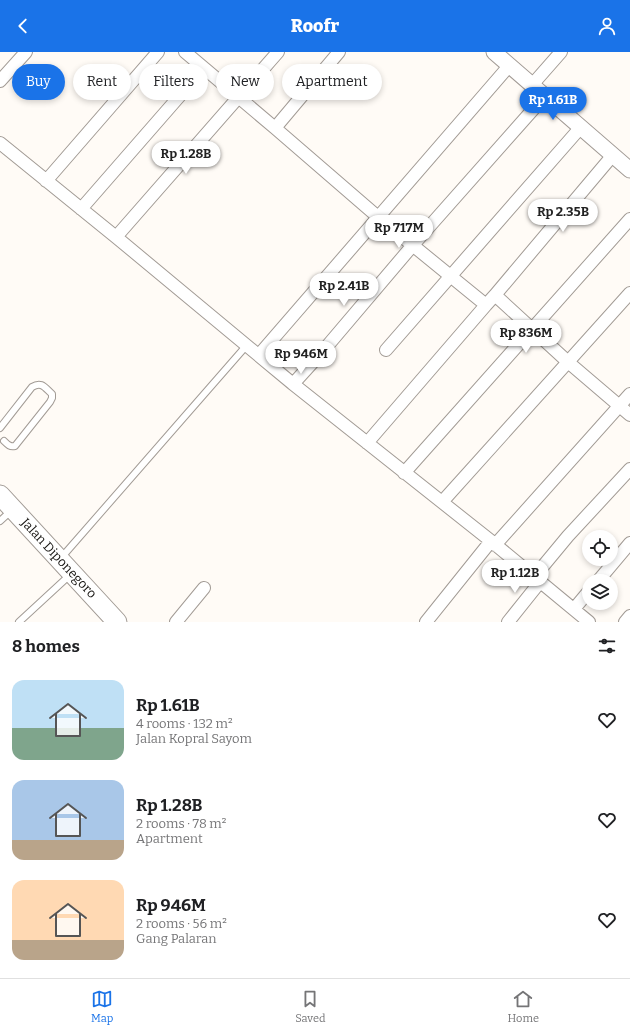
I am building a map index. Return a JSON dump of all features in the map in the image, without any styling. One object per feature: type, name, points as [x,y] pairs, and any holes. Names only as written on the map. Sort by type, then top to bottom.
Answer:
[{"type":"highway","name":"Jalan Diponegoro","points":[[0,495],[6,514],[66,566],[117,622]]},
{"type":"street","points":[[0,81],[26,52]]},
{"type":"street","points":[[46,181],[158,52]]},
{"type":"street","points":[[185,52],[199,64]]},
{"type":"street","points":[[267,64],[278,52]]},
{"type":"street","points":[[275,128],[339,52]]},
{"type":"street","points":[[494,52],[613,155],[629,167]]},
{"type":"street","points":[[532,85],[560,52]]},
{"type":"street","points":[[259,355],[509,66]]},
{"type":"street","points":[[208,71],[216,78]]},
{"type":"street","points":[[293,384],[413,245],[545,96]]},
{"type":"street","points":[[81,209],[176,100]]},
{"type":"street","points":[[116,237],[235,100]]},
{"type":"street","points":[[242,100],[378,217],[486,305]]},
{"type":"street","points":[[386,350],[581,127]]},
{"type":"street","points":[[0,143],[293,384],[493,543],[589,622]]},
{"type":"street","points":[[367,443],[495,295],[613,155]]},
{"type":"street","points":[[404,473],[630,219]]},
{"type":"street","points":[[442,502],[630,293]]},
{"type":"street","points":[[495,295],[568,362],[630,415]]},
{"type":"street","points":[[426,622],[493,543],[630,394]]},
{"type":"street","points":[[508,622],[568,536],[630,469]]},
{"type":"street","points":[[604,574],[630,543]]},
{"type":"street","points":[[176,622],[204,588]]},
{"type":"street","points":[[574,609],[582,599]]},
{"type":"street","points":[[625,622],[630,616]]},
{"type":"lane","points":[[19,622],[247,345]]},
{"type":"lane","points":[[0,428],[32,387],[37,384],[41,385],[52,394],[50,402],[15,446],[8,445],[1,441]]}]
